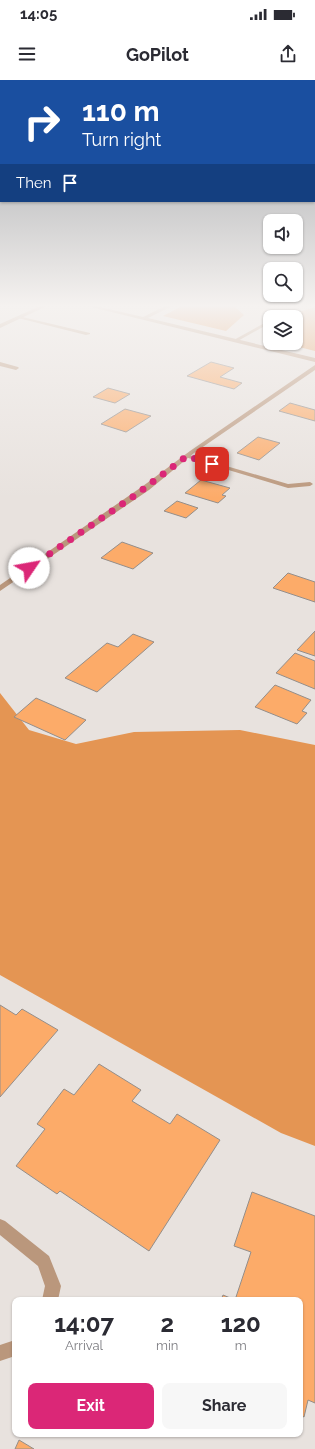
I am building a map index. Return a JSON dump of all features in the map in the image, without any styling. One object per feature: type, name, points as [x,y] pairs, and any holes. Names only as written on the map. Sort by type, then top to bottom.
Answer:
[{"type":"street","points":[[0,589],[311,370]]},
{"type":"street","points":[[0,1226],[44,1261],[53,1286],[51,1297]]},
{"type":"street","points":[[0,1353],[12,1349]]},
{"type":"lane","points":[[187,456],[288,486],[310,484]]},
{"type":"shaded area","points":[[0,693],[29,730],[76,744],[134,732],[240,730],[315,745],[315,1146],[281,1133],[0,975]]},
{"type":"building","points":[[197,370],[231,370],[220,377],[242,383],[234,389],[187,376]]},
{"type":"building","points":[[108,388],[130,394],[115,403],[93,397]]},
{"type":"building","points":[[290,403],[315,410],[315,421],[279,411]]},
{"type":"building","points":[[125,409],[151,416],[126,432],[101,424]]},
{"type":"building","points":[[258,437],[280,443],[259,460],[237,453]]},
{"type":"building","points":[[201,480],[230,488],[222,495],[226,496],[218,503],[185,493]]},
{"type":"building","points":[[177,501],[198,508],[186,518],[164,511]]},
{"type":"building","points":[[122,542],[153,553],[133,569],[101,558]]},
{"type":"building","points":[[288,573],[315,582],[315,602],[273,588]]},
{"type":"building","points":[[315,631],[315,656],[297,650]]},
{"type":"building","points":[[133,634],[154,642],[97,692],[65,678],[107,643],[118,647]]},
{"type":"building","points":[[295,653],[315,661],[315,689],[276,673]]},
{"type":"building","points":[[275,685],[311,700],[302,711],[307,713],[297,724],[255,707]]},
{"type":"building","points":[[36,698],[86,720],[65,740],[14,717]]},
{"type":"building","points":[[0,1005],[16,1015],[22,1009],[58,1030],[0,1097]]},
{"type":"building","points":[[99,1064],[141,1090],[132,1101],[170,1124],[177,1114],[220,1140],[149,1251],[60,1191],[57,1194],[16,1166],[45,1129],[37,1124],[64,1089],[74,1095]]},
{"type":"building","points":[[252,1192],[315,1216],[315,1403],[308,1400],[304,1417],[303,1297],[236,1297],[251,1252],[234,1246]]},
{"type":"building","points":[[19,1440],[34,1449],[15,1449]]},
{"type":"route","points":[[29,568],[146,488],[187,456],[212,464]]}]
